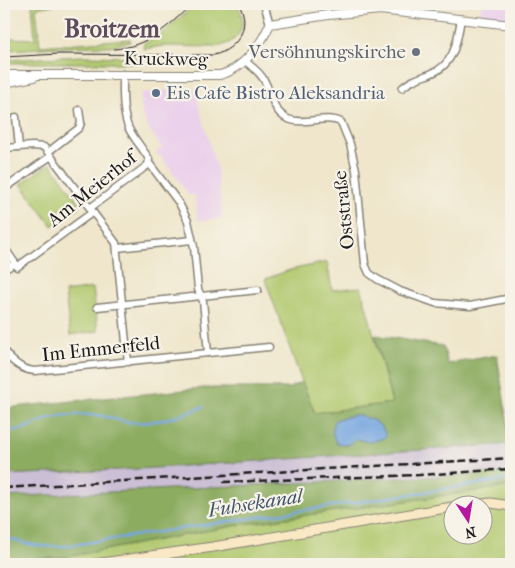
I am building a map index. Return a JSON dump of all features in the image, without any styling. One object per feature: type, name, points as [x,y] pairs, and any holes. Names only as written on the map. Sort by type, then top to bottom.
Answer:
[{"type":"main road","points":[[492,503],[511,506]]},
{"type":"main road","points":[[95,564],[213,547],[442,509]]},
{"type":"street","points":[[264,4],[270,24],[380,10],[511,25]]},
{"type":"street","points":[[402,88],[410,81],[442,68],[450,60],[458,39],[461,19]]},
{"type":"street","name":"Kruckweg","points":[[4,75],[123,74],[214,76],[229,72],[245,61],[270,24]]},
{"type":"street","name":"Oststraße","points":[[245,61],[262,77],[272,103],[284,117],[293,120],[334,120],[341,122],[350,144],[356,170],[364,258],[367,269],[372,276],[422,300],[441,304],[470,306],[511,298]]},
{"type":"street","name":"Am Meierhof","points":[[4,270],[15,263],[17,266],[38,252],[92,212],[90,208],[146,168],[149,163],[148,157],[136,142],[127,124],[123,96],[123,74]]},
{"type":"street","name":"Kruckweg","points":[[4,83],[38,76]]},
{"type":"street","points":[[4,189],[79,128],[81,124],[79,110]]},
{"type":"street","points":[[16,117],[19,147]]},
{"type":"street","points":[[4,148],[44,147],[116,243],[128,362]]},
{"type":"street","points":[[149,163],[184,210],[188,221],[200,295],[203,301],[208,353]]},
{"type":"street","points":[[117,248],[192,240]]},
{"type":"street","points":[[4,247],[15,263]]},
{"type":"street","points":[[97,306],[258,290]]},
{"type":"street","name":"Im Emmerfeld","points":[[4,351],[19,366],[31,371],[269,347]]},
{"type":"shaded area","points":[[481,4],[511,4],[511,21],[480,18]]},
{"type":"shaded area","points":[[194,88],[217,169],[222,218],[198,221],[195,195],[189,195],[160,155],[158,156],[156,153],[162,148],[147,126],[142,114],[141,93]]},
{"type":"shaded area","points":[[511,444],[511,472],[4,497],[4,475],[139,469]]},
{"type":"green space","points":[[32,4],[53,4],[36,8],[40,46],[130,39],[130,42],[110,46],[4,49],[4,38],[35,39]]},
{"type":"green space","points":[[196,4],[236,4],[242,19],[240,32],[231,42],[216,47],[163,46],[143,49],[144,43],[158,37]]},
{"type":"green space","points":[[82,56],[136,57],[138,63],[4,63],[4,60]]},
{"type":"green space","points":[[50,163],[79,202],[78,208],[52,226],[21,184]]},
{"type":"green space","points":[[327,262],[332,290],[361,287],[392,403],[315,413],[265,279],[290,270]]},
{"type":"green space","points":[[93,288],[98,331],[70,335],[65,292]]},
{"type":"green space","points":[[375,335],[443,346],[448,364],[497,355],[511,444],[139,469],[4,475],[4,408],[204,388],[289,388],[302,382],[315,413],[392,403]]},
{"type":"green space","points":[[511,474],[511,486],[244,524],[66,557],[4,561],[4,497]]},
{"type":"green space","points":[[511,486],[511,564],[4,564],[4,561],[66,557],[244,524]]},
{"type":"water","points":[[354,415],[378,423],[386,436],[371,442],[356,439],[348,445],[337,443],[333,432],[335,420]]},
{"type":"waterway","points":[[4,430],[17,430],[59,416],[74,415],[98,415],[137,423],[157,421],[203,407]]},
{"type":"waterway","name":"Fuhsekanal","points":[[4,537],[34,545],[49,547],[66,546],[511,479]]},
{"type":"tram line","points":[[114,49],[147,40],[175,20],[192,4]]},
{"type":"tram line","points":[[4,57],[59,54],[214,55],[230,48],[240,36],[244,20],[239,4]]},
{"type":"railway","points":[[4,488],[511,458]]},
{"type":"railway","points":[[223,482],[419,475],[511,469]]},
{"type":"place","name":"Versöhnungskirche","points":[[416,52]]},
{"type":"place","name":"Eis Cafe Bistro Aleksandria","points":[[156,93]]},
{"type":"district","name":"Broitzem","points":[[112,29]]}]
